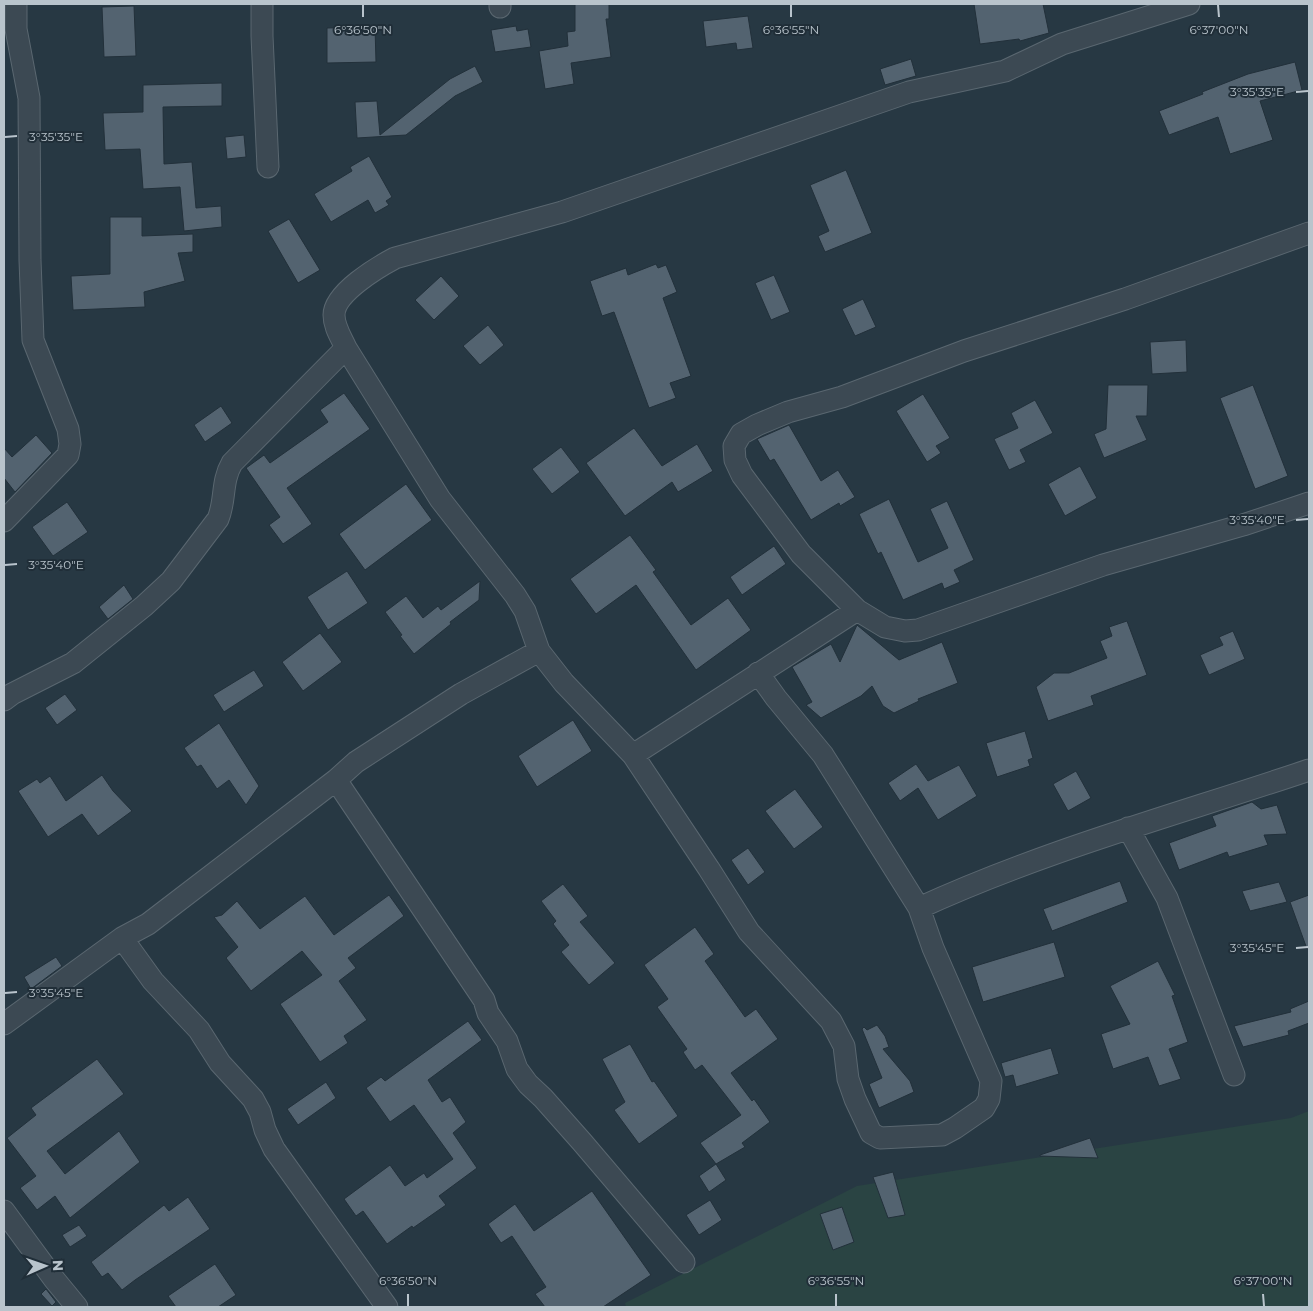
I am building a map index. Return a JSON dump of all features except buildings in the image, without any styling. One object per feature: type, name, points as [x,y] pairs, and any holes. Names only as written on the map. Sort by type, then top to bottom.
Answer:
[{"type":"street","points":[[4,521],[68,455],[70,444],[68,429],[33,340],[30,260],[29,98],[16,29],[16,4]]},
{"type":"street","points":[[262,4],[268,167]]},
{"type":"street","points":[[758,673],[823,755],[920,908],[933,948],[990,1081],[991,1090],[984,1108],[973,1117],[942,1135],[880,1138],[871,1134],[848,1079],[844,1046],[831,1021],[749,932],[634,755],[564,683],[539,651],[525,612],[516,594],[440,500],[346,348],[336,326],[334,313],[340,301],[354,286],[376,268],[395,258],[562,212],[909,92],[1004,71],[1062,44],[1189,4]]},
{"type":"street","points":[[1309,233],[1125,299],[964,351],[842,397],[788,412],[741,434],[734,446],[735,460],[742,475],[801,554],[857,610],[885,627],[905,631],[918,630],[1103,565],[1243,525],[1309,503]]},
{"type":"street","points":[[4,700],[12,694],[73,663],[172,581],[218,519],[222,509],[226,473],[232,463],[346,348]]},
{"type":"street","points":[[634,755],[857,610]]},
{"type":"street","points":[[4,1024],[122,938],[148,924],[336,780],[356,762],[461,694],[539,651]]},
{"type":"street","points":[[920,908],[955,892],[1128,828],[1309,770]]},
{"type":"street","points":[[336,780],[479,992],[484,1000],[488,1014],[507,1041],[517,1069],[684,1262]]},
{"type":"street","points":[[1128,828],[1167,898],[1234,1075]]},
{"type":"street","points":[[122,938],[153,980],[199,1030],[220,1063],[253,1099],[274,1148],[387,1307]]},
{"type":"street","points":[[4,1212],[77,1307]]},
{"type":"green space","points":[[1309,1111],[1309,1307],[626,1307],[625,1303],[857,1186],[1291,1118]]}]
